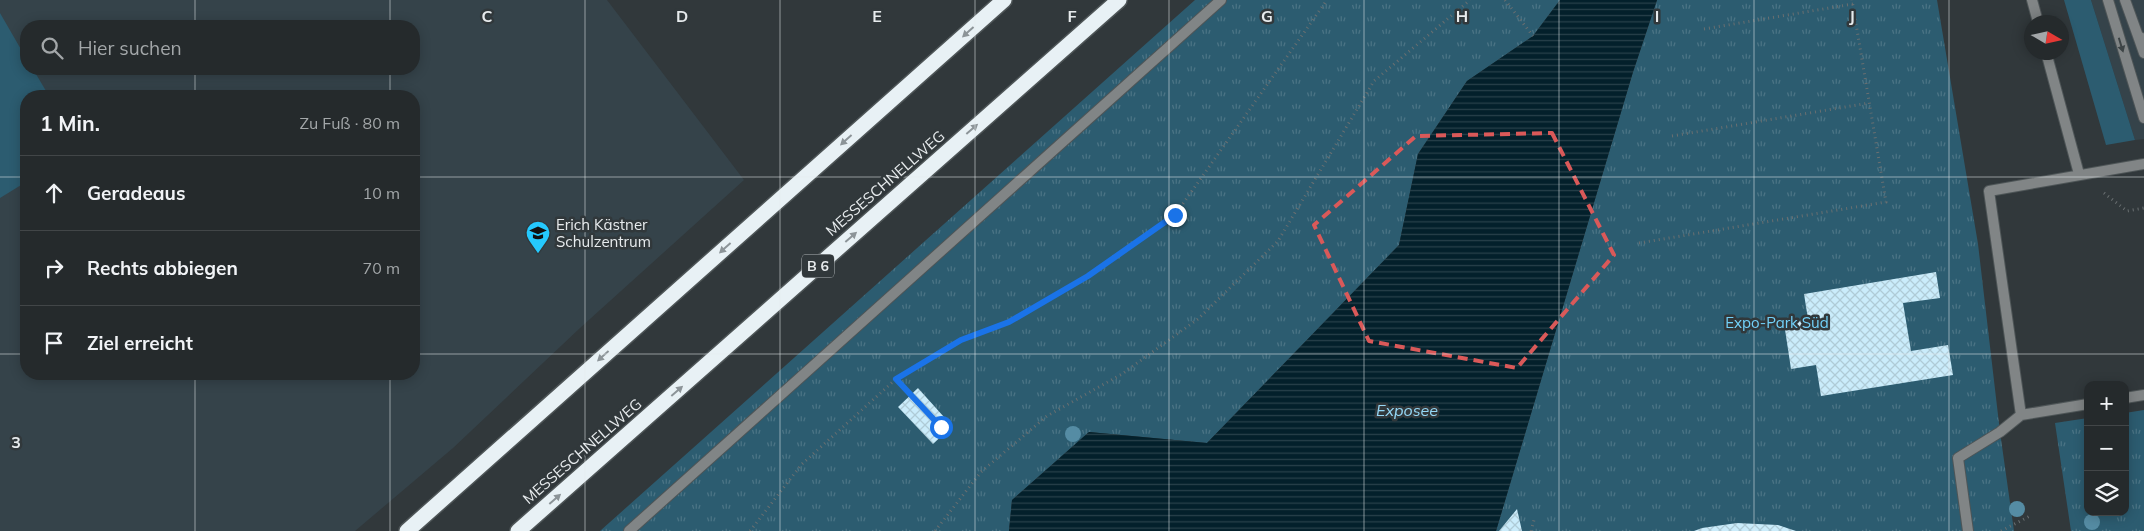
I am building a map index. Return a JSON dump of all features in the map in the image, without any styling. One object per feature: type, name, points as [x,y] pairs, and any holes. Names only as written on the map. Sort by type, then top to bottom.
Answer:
[{"type":"highway","points":[[407,531],[1004,0]]},
{"type":"highway","name":"MESSESCHNELLWEG","points":[[518,531],[1118,0]]},
{"type":"lane","points":[[630,531],[1221,0]]},
{"type":"lane","points":[[2032,0],[2036,15]]},
{"type":"lane","points":[[2108,0],[2144,118]]},
{"type":"lane","points":[[2125,0],[2141,37],[2144,53]]},
{"type":"lane","points":[[2048,60],[2079,174]]},
{"type":"lane","points":[[2021,415],[1989,191],[2144,164]]},
{"type":"lane","points":[[2129,397],[2144,395]]},
{"type":"lane","points":[[1968,531],[1958,458],[2000,432],[2021,415],[2084,405]]},
{"type":"path","points":[[750,531],[802,464],[896,379],[961,340],[1009,322],[1088,276],[1175,215],[1327,0]]},
{"type":"path","points":[[935,531],[981,472],[1047,416],[1122,374],[1198,319],[1271,247],[1278,240],[1374,81],[1470,0]]},
{"type":"path","points":[[1505,0],[1533,36]]},
{"type":"path","points":[[1640,242],[1886,202],[1852,2],[1704,30]]},
{"type":"path","points":[[1672,136],[1869,103]]},
{"type":"path","points":[[2127,211],[2144,208]]},
{"type":"path","points":[[896,379],[941,427]]},
{"type":"path","points":[[2000,531],[2032,516]]},
{"type":"path","points":[[1531,531],[1534,520]]},
{"type":"highlighted area","points":[[1552,133],[1614,255],[1517,368],[1369,341],[1314,225],[1416,136]]},
{"type":"shaded area","name":"Erich Kästner Schulzentrum","points":[[0,0],[607,0],[744,180],[580,328],[453,448],[355,531],[0,531]]},
{"type":"shaded area","points":[[2091,0],[2144,0],[2144,139],[2135,140]]},
{"type":"green space","points":[[1195,0],[1560,0],[1533,36],[1467,81],[1418,154],[1399,245],[1207,443],[1089,432],[1012,500],[1009,531],[600,531]]},
{"type":"green space","name":"Expo-Park Süd","points":[[1657,0],[1937,0],[1978,244],[2000,432],[2014,531],[1496,531],[1633,72]]},
{"type":"green space","points":[[2064,0],[2091,0],[2135,140],[2106,145]]},
{"type":"green space","points":[[0,13],[20,48],[20,75],[37,75],[45,90],[20,90],[20,186],[0,198]]},
{"type":"green space","points":[[2144,410],[2144,531],[2071,531],[2055,423],[2084,419],[2084,516],[2129,516],[2129,412]]},
{"type":"water","name":"Exposee","points":[[1560,0],[1657,0],[1633,72],[1496,531],[1009,531],[1012,500],[1089,432],[1207,443],[1399,245],[1418,154],[1467,81],[1533,36]]},
{"type":"building","points":[[1936,272],[1940,298],[1903,303],[1911,351],[1948,345],[1953,375],[1821,396],[1816,365],[1791,369],[1784,323],[1808,319],[1804,294]]},
{"type":"building","points":[[918,388],[952,426],[933,444],[898,407]]},
{"type":"building","points":[[1517,509],[1522,531],[1499,531]]},
{"type":"building","points":[[1737,523],[1778,525],[1796,531],[1694,531]]},
{"type":"place","name":"Erich Kästner Schulzentrum","points":[[538,254]]},
{"type":"route","points":[[941,427],[896,379],[961,340],[1009,322],[1088,276],[1175,215]]}]
